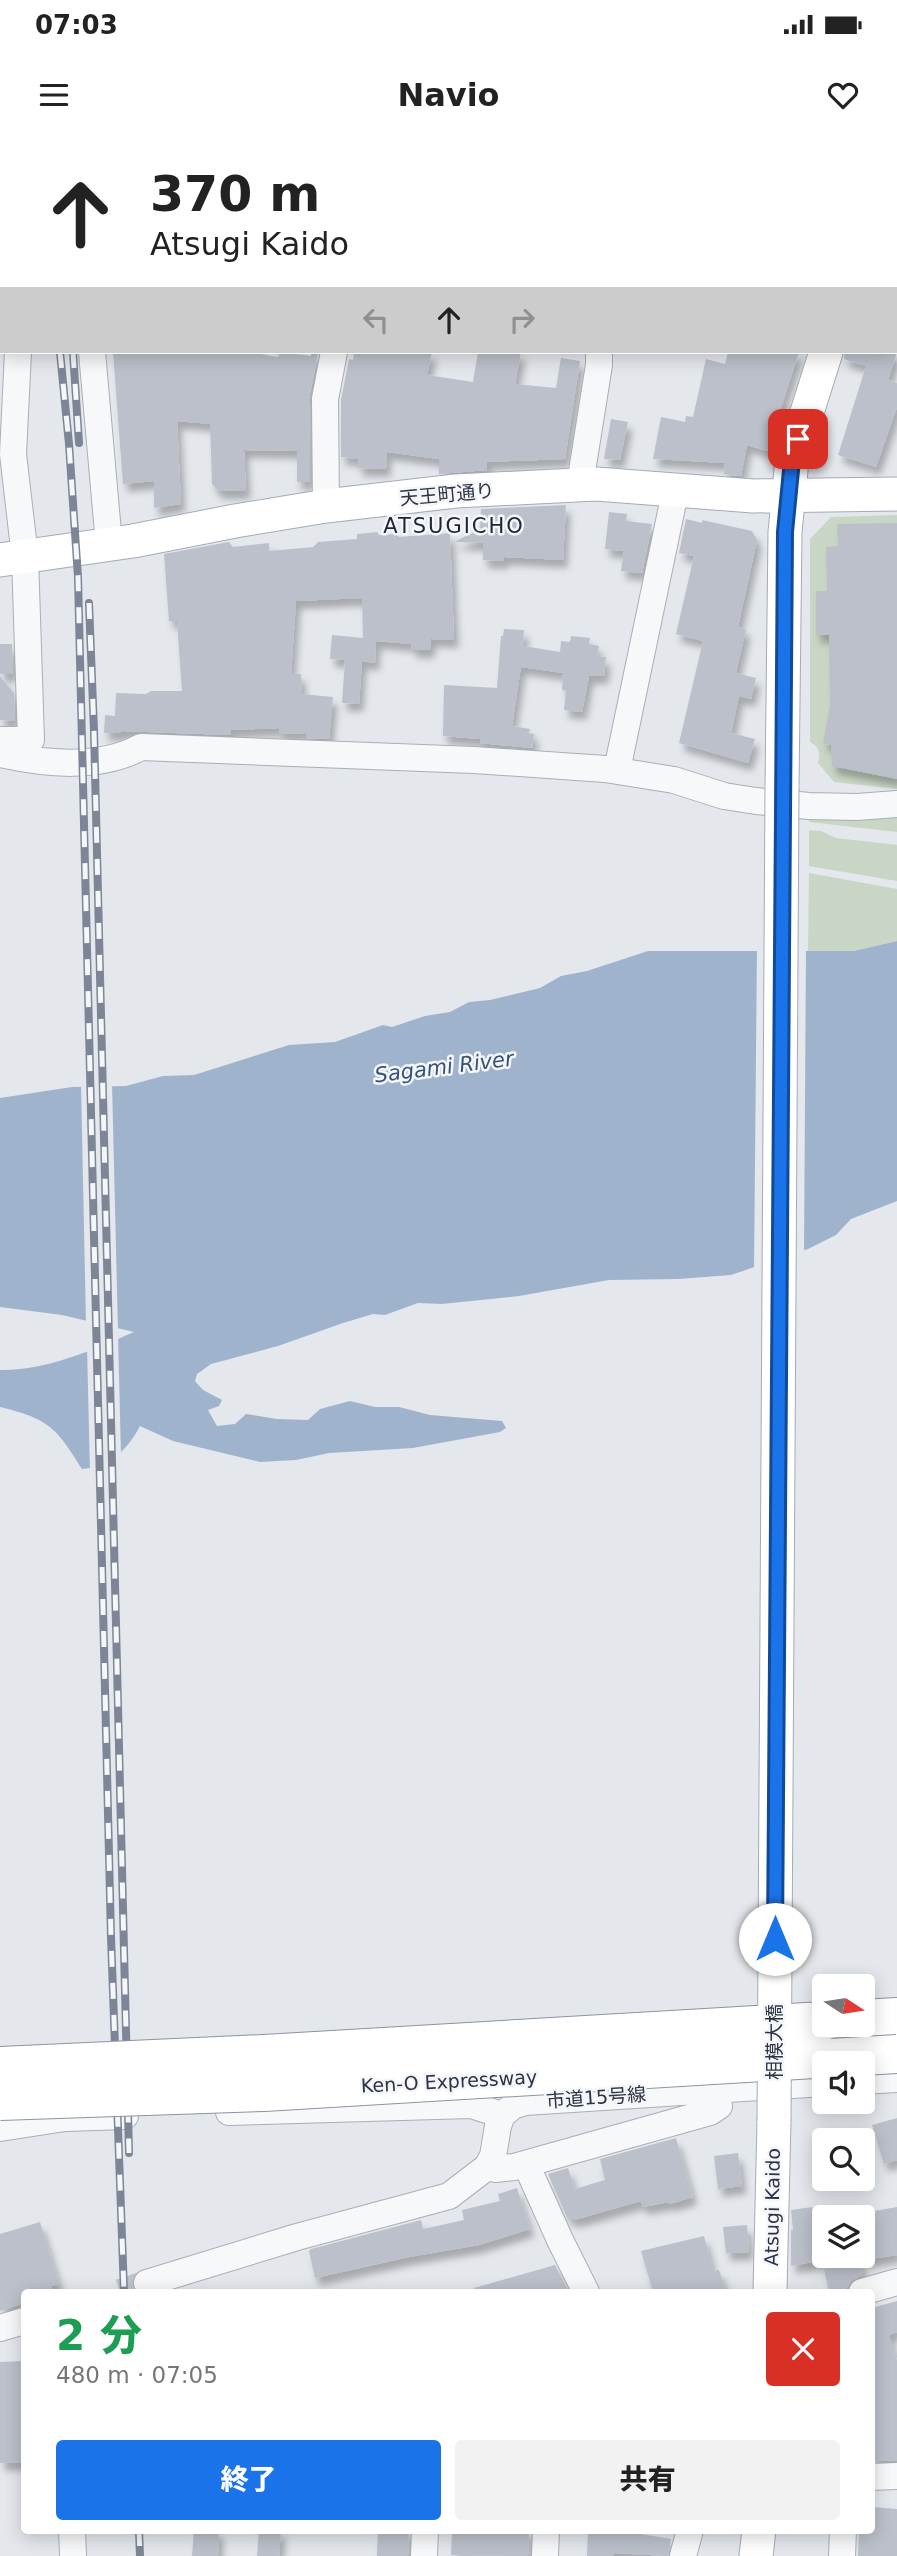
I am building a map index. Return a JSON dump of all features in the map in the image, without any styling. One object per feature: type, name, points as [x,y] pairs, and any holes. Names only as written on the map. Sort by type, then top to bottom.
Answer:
[{"type":"highway","points":[[875,2018],[897,2017]]},
{"type":"highway","name":"Ken-O Expressway","points":[[0,2063],[63,2064],[812,2022]]},
{"type":"highway","name":"Ken-O Expressway","points":[[0,2101],[264,2092],[897,2054]]},
{"type":"main road","points":[[788,496],[792,460],[825,354]]},
{"type":"main road","name":"天王町通り","points":[[12,558],[326,506],[456,491],[580,484],[676,488],[753,496],[897,494]]},
{"type":"main road","name":"相模大橋","points":[[774,2121],[782,788],[785,532],[788,496]]},
{"type":"main road","name":"Atsugi Kaido","points":[[770,2289],[774,2121]]},
{"type":"main road","points":[[756,2556],[759,2534]]},
{"type":"street","points":[[0,740],[31,740],[12,558],[18,354]]},
{"type":"street","points":[[92,354],[109,544]]},
{"type":"street","points":[[326,506],[325,399],[334,354]]},
{"type":"street","points":[[580,484],[600,365],[598,354]]},
{"type":"street","points":[[617,770],[676,488]]},
{"type":"street","points":[[0,754],[66,764],[127,755],[141,747],[461,760],[617,770],[674,780],[724,796],[756,801],[809,806],[897,804]]},
{"type":"street","points":[[875,2080],[897,2079]]},
{"type":"street","name":"市道15号線","points":[[502,2115],[513,2106],[526,2102],[812,2084]]},
{"type":"street","points":[[0,2128],[65,2118],[471,2105],[502,2115],[493,2156],[487,2167],[449,2196],[297,2237],[147,2283]]},
{"type":"street","points":[[487,2167],[495,2169],[526,2164],[710,2112],[719,2106]]},
{"type":"street","points":[[526,2164],[584,2289]]},
{"type":"street","points":[[872,2289],[897,2282]]},
{"type":"street","points":[[0,2328],[21,2322]]},
{"type":"street","points":[[875,2477],[897,2476]]},
{"type":"street","points":[[72,2534],[73,2556]]},
{"type":"street","points":[[424,2556],[425,2534]]},
{"type":"street","points":[[545,2534],[545,2556]]},
{"type":"street","points":[[683,2556],[689,2534]]},
{"type":"street","points":[[842,2556],[843,2534]]},
{"type":"green space","points":[[897,515],[897,789],[834,782],[818,763],[818,751],[810,742],[810,539],[831,517]]},
{"type":"green space","points":[[897,812],[897,832],[809,822],[810,813]]},
{"type":"green space","points":[[809,830],[821,831],[836,838],[897,845],[897,881],[809,866]]},
{"type":"green space","points":[[809,873],[897,889],[897,941],[854,951],[808,951]]},
{"type":"water","name":"Sagami River","points":[[897,941],[897,1201],[851,1219],[836,1235],[808,1249],[731,1275],[609,1280],[519,1296],[442,1304],[418,1303],[385,1315],[373,1314],[278,1346],[211,1364],[197,1374],[195,1381],[203,1390],[222,1400],[219,1406],[208,1410],[217,1426],[235,1424],[246,1414],[308,1420],[320,1409],[350,1401],[375,1407],[399,1407],[430,1415],[502,1421],[506,1428],[500,1432],[413,1448],[329,1453],[296,1460],[260,1462],[173,1441],[140,1426],[117,1456],[101,1465],[82,1469],[65,1443],[50,1427],[30,1416],[0,1407],[0,1370],[51,1363],[134,1332],[62,1315],[0,1307],[0,1098],[72,1087],[126,1086],[163,1076],[194,1075],[289,1045],[335,1042],[383,1025],[392,1027],[425,1016],[450,1012],[469,1002],[490,1000],[540,988],[561,976],[587,971],[648,951],[854,951]]},
{"type":"pier","points":[[757,947],[806,947],[804,1254],[754,1270]]},
{"type":"pier","points":[[81,1083],[112,1083],[118,1331],[86,1325]]},
{"type":"pier","points":[[118,1335],[121,1456],[99,1472],[90,1473],[87,1347]]},
{"type":"building","points":[[113,354],[260,354],[278,357],[279,354],[318,354],[309,399],[310,482],[297,482],[297,451],[244,450],[246,491],[219,491],[212,484],[210,424],[177,421],[181,504],[154,508],[154,481],[123,484]]},
{"type":"building","points":[[354,354],[432,354],[427,375],[473,382],[478,354],[521,354],[515,384],[556,388],[561,358],[580,361],[565,459],[487,462],[487,470],[439,474],[439,459],[387,452],[386,469],[358,468],[358,459],[341,457],[341,400],[349,359],[353,360]]},
{"type":"building","points":[[728,354],[798,354],[767,451],[747,445],[741,476],[724,474],[725,463],[653,459],[661,417],[685,422],[686,416],[693,417],[706,359],[725,364]]},
{"type":"building","points":[[845,354],[896,354],[888,380],[897,383],[897,407],[876,467],[838,455],[866,366],[844,359]]},
{"type":"building","points":[[611,419],[628,422],[620,460],[604,459]]},
{"type":"building","points":[[566,505],[563,560],[504,557],[504,561],[483,560],[483,543],[454,542],[480,529],[481,509]]},
{"type":"building","points":[[609,512],[627,514],[626,521],[652,524],[642,573],[621,571],[624,551],[605,549]]},
{"type":"building","points":[[686,519],[752,531],[757,540],[738,627],[746,629],[736,673],[756,678],[751,699],[739,696],[731,733],[755,739],[748,763],[679,743],[703,641],[676,634],[694,556],[679,553]]},
{"type":"building","points":[[897,523],[897,779],[832,766],[831,745],[823,743],[830,706],[829,635],[816,635],[816,591],[827,591],[826,547],[838,546],[837,524]]},
{"type":"building","points":[[378,532],[378,535],[398,534],[399,537],[450,533],[454,640],[431,639],[430,650],[412,650],[411,644],[376,641],[375,663],[362,661],[359,704],[342,703],[345,660],[330,659],[332,635],[363,638],[362,598],[296,601],[291,674],[301,674],[302,694],[333,697],[329,739],[306,738],[306,733],[279,734],[279,728],[231,730],[231,735],[121,731],[104,733],[105,715],[115,716],[116,693],[182,691],[177,621],[169,621],[164,554],[229,542],[233,547],[269,543],[269,551],[313,547],[318,542],[357,539],[357,534]]},
{"type":"building","points":[[504,629],[524,630],[523,646],[560,652],[561,641],[570,642],[571,636],[590,638],[589,644],[599,646],[597,656],[606,657],[604,676],[589,676],[582,712],[564,710],[566,691],[562,690],[563,673],[521,667],[512,726],[530,729],[529,733],[534,734],[532,748],[443,736],[444,685],[497,688],[501,636]]},
{"type":"building","points":[[0,644],[12,644],[13,674],[0,674]]},
{"type":"building","points":[[0,676],[14,693],[15,721],[0,720]]},
{"type":"building","points":[[897,2118],[897,2160],[884,2164],[872,2125]]},
{"type":"building","points":[[676,2138],[693,2197],[670,2204],[643,2207],[641,2201],[574,2220],[573,2217],[568,2219],[548,2174],[568,2168],[575,2189],[605,2180],[600,2159]]},
{"type":"building","points":[[738,2153],[742,2186],[718,2189],[714,2156]]},
{"type":"building","points":[[517,2188],[530,2229],[479,2245],[315,2278],[309,2251],[311,2249],[421,2220],[423,2229],[464,2220],[462,2210],[500,2201],[498,2194]]},
{"type":"building","points":[[812,2207],[812,2262],[791,2266],[791,2210]]},
{"type":"building","points":[[897,2207],[897,2255],[875,2258],[875,2211]]},
{"type":"building","points":[[40,2222],[59,2284],[51,2286],[52,2289],[21,2289],[21,2304],[0,2311],[0,2234]]},
{"type":"building","points":[[747,2225],[749,2252],[726,2253],[723,2227]]},
{"type":"building","points":[[704,2236],[713,2271],[719,2270],[725,2289],[652,2289],[641,2251]]},
{"type":"building","points":[[555,2265],[567,2289],[474,2289]]},
{"type":"building","points":[[824,2268],[862,2268],[863,2275],[851,2281],[847,2288],[828,2289]]},
{"type":"building","points":[[897,2301],[897,2332],[889,2335],[897,2361],[897,2460],[875,2461],[875,2307]]},
{"type":"building","points":[[21,2361],[21,2462],[0,2463],[0,2362]]},
{"type":"building","points":[[875,2507],[897,2509],[897,2556],[858,2556],[859,2534],[875,2534]]},
{"type":"building","points":[[194,2534],[219,2534],[218,2556],[192,2556]]},
{"type":"building","points":[[259,2534],[281,2534],[279,2556],[257,2556]]},
{"type":"building","points":[[378,2534],[409,2534],[408,2556],[377,2556]]},
{"type":"building","points":[[452,2534],[529,2534],[528,2556],[451,2555]]},
{"type":"building","points":[[588,2534],[641,2534],[671,2539],[668,2556],[614,2553],[614,2556],[587,2556]]},
{"type":"tunnel","points":[[129,2289],[147,2283]]},
{"type":"railway","points":[[60,354],[78,577],[111,1937],[124,2289]]},
{"type":"railway","points":[[73,354],[79,443]]},
{"type":"railway","points":[[89,603],[129,2153]]},
{"type":"railway","points":[[139,2534],[140,2556]]},
{"type":"district","name":"ATSUGICHO","points":[[454,526]]},
{"type":"route","points":[[775,1939],[785,532],[792,460],[798,439]]}]
